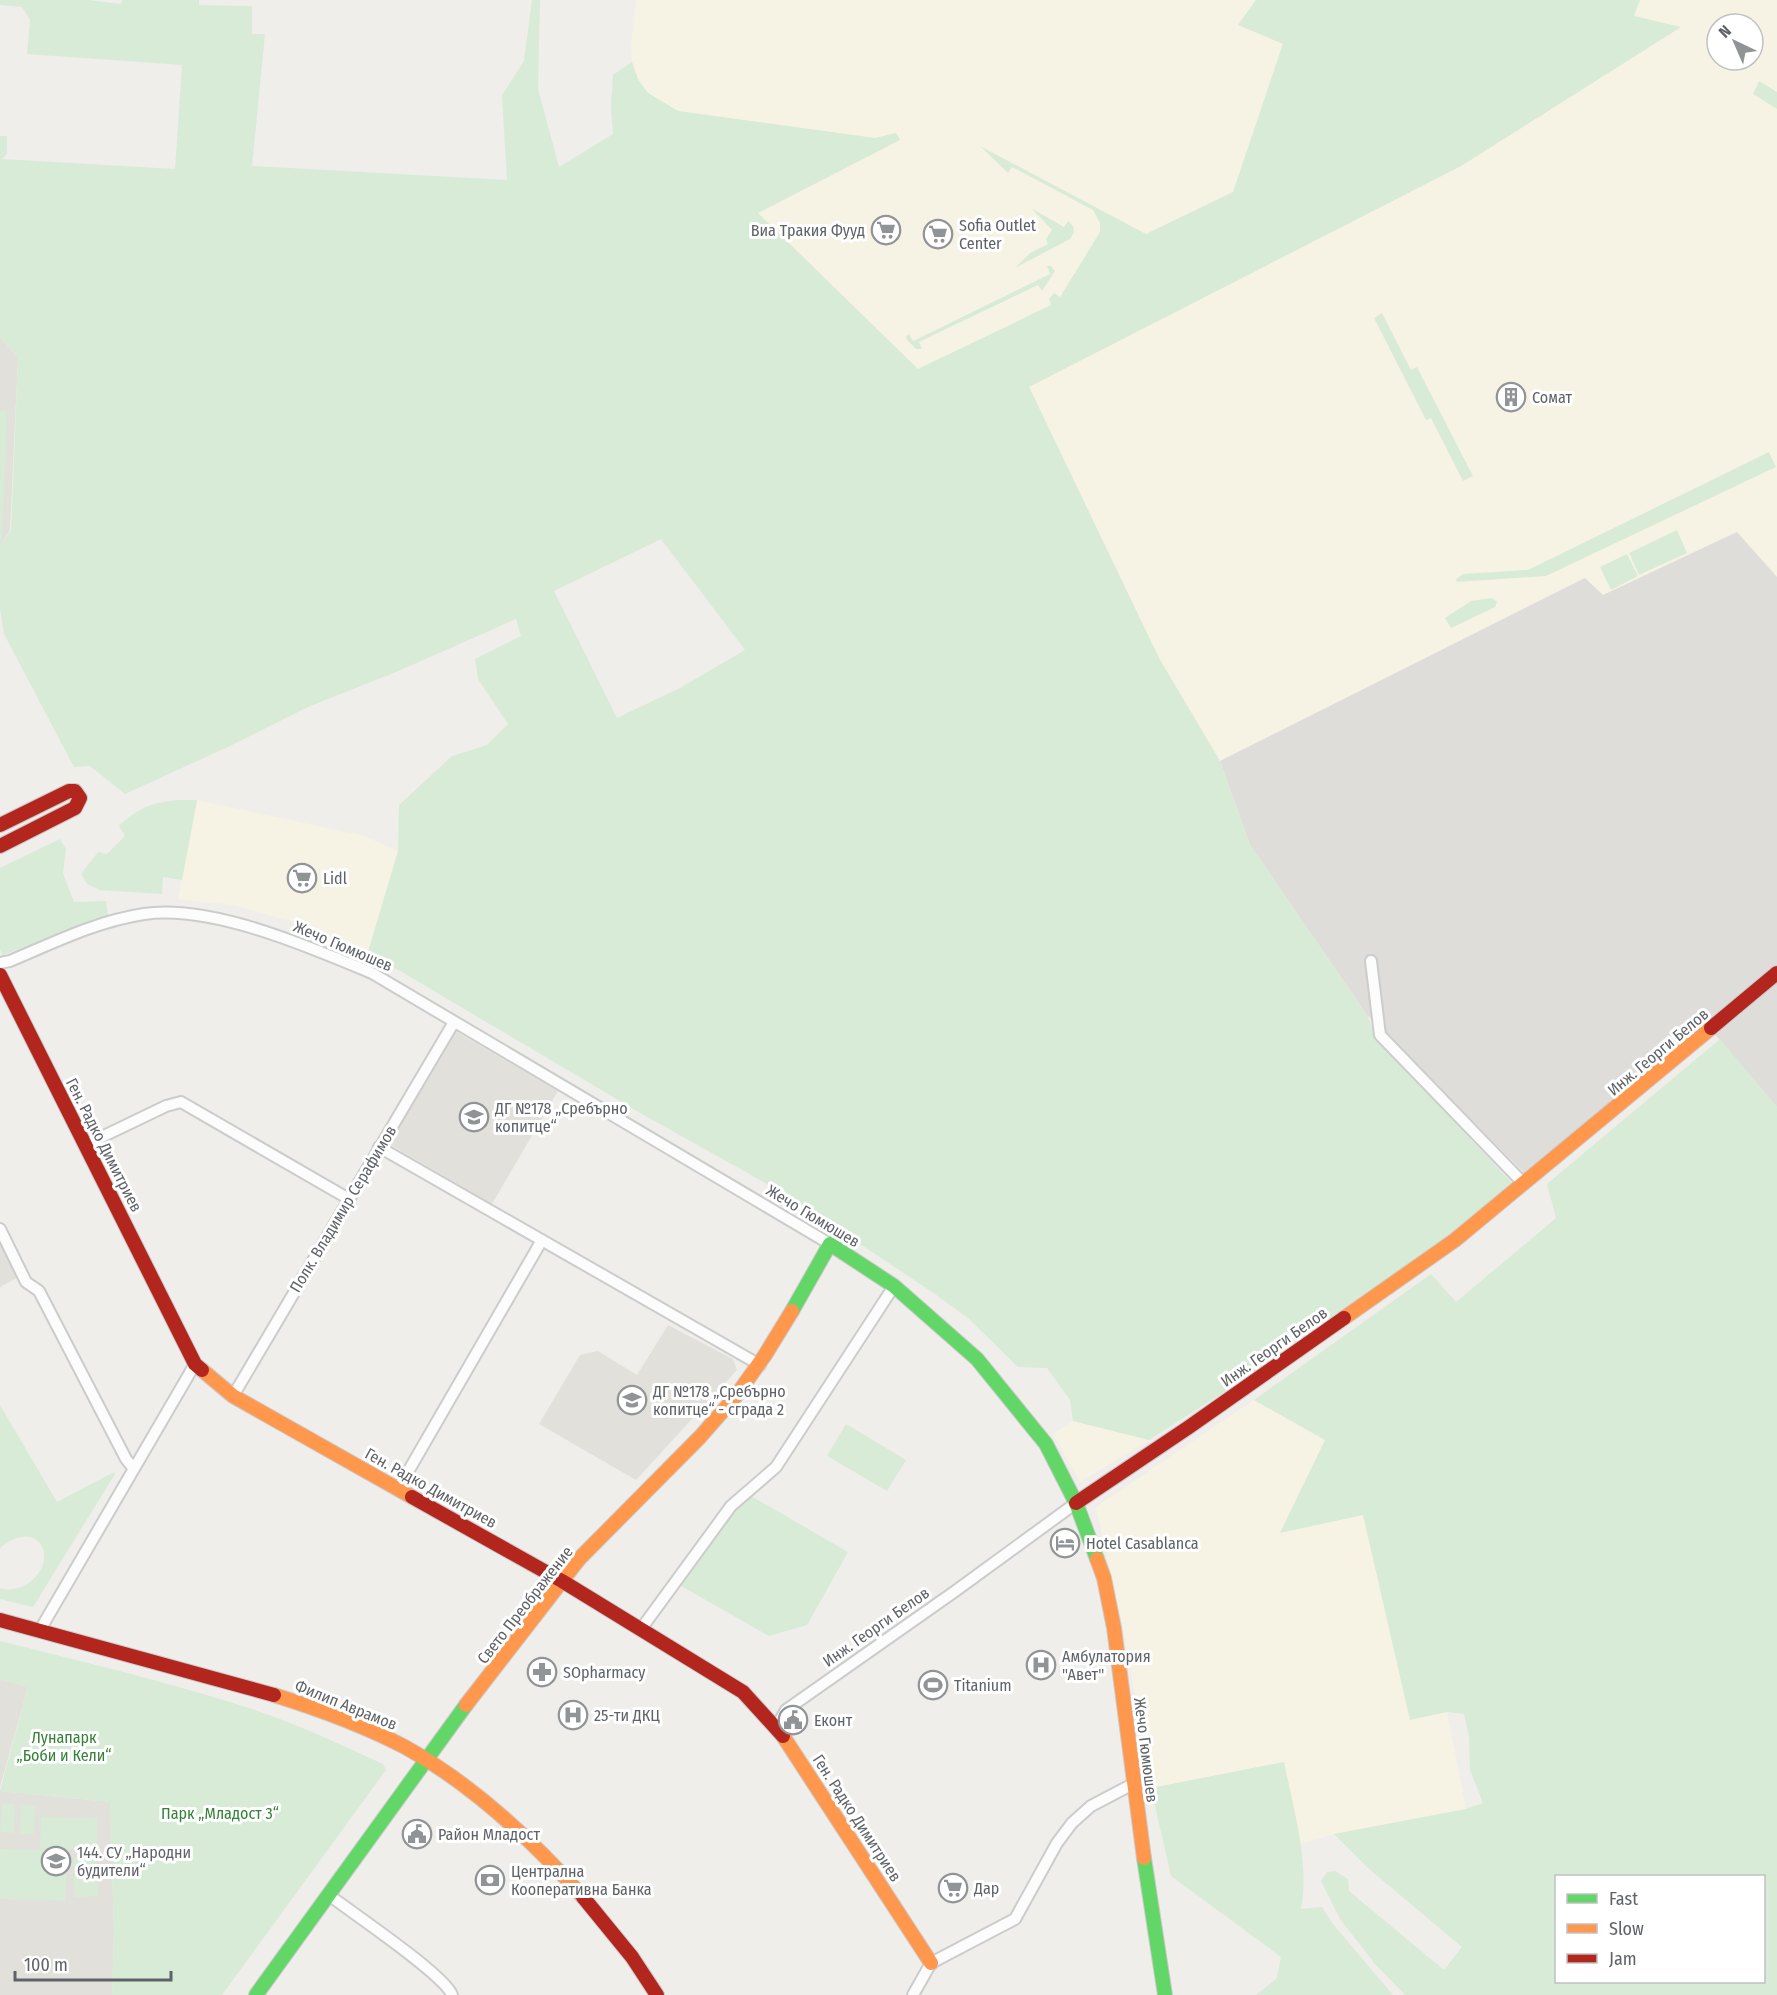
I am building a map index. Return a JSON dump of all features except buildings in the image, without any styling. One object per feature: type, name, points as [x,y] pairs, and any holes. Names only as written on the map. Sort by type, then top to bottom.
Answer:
[{"type":"street","points":[[0,825],[69,791],[77,793],[80,798],[75,808],[0,846]]},
{"type":"street","name":"Жечо Гюмюшев","points":[[0,963],[10,962],[74,933],[145,913],[179,913],[223,920],[300,943],[372,973],[830,1244],[894,1286],[936,1321],[977,1359],[1046,1444],[1076,1503],[1104,1578],[1114,1628],[1133,1784],[1165,1995]]},
{"type":"street","points":[[1371,961],[1380,1035],[1524,1184]]},
{"type":"street","name":"Инж. Георги Белов","points":[[776,1728],[786,1710],[1076,1503],[1189,1427],[1455,1240],[1777,973]]},
{"type":"street","name":"Ген. Радко Димитриев","points":[[0,975],[195,1364],[233,1396],[562,1581],[743,1692],[789,1743],[931,1963]]},
{"type":"street","name":"Полк. Владимир Серафимов","points":[[233,1396],[454,1022]]},
{"type":"street","points":[[86,1145],[166,1106],[181,1102],[349,1199]]},
{"type":"street","points":[[380,1147],[760,1365]]},
{"type":"street","points":[[0,1229],[27,1282],[39,1291],[126,1459],[134,1469]]},
{"type":"street","points":[[398,1489],[542,1240]]},
{"type":"street","name":"Свето Преображение","points":[[256,1995],[427,1760],[562,1581],[640,1495],[719,1415],[760,1365],[830,1244]]},
{"type":"street","points":[[641,1629],[731,1506],[776,1467],[894,1286]]},
{"type":"street","points":[[40,1630],[195,1364]]},
{"type":"street","name":"Филип Аврамов","points":[[0,1620],[312,1707],[367,1728],[427,1760],[522,1835],[566,1877],[608,1927],[657,1995]]},
{"type":"street","points":[[913,1995],[931,1963],[1015,1919],[1057,1843],[1072,1823],[1091,1806],[1133,1784]]},
{"type":"street","points":[[328,1895],[429,1970],[450,1990],[452,1995]]},
{"type":"shaded area","points":[[636,0],[1256,0],[1238,25],[1283,43],[1233,192],[1146,234],[1065,299],[918,369],[758,213],[900,140],[896,133],[875,138],[678,111],[648,93],[638,79],[632,62],[631,46]]},
{"type":"shaded area","points":[[1640,0],[1777,0],[1777,577],[1736,532],[1603,595],[1585,578],[1220,761],[1159,658],[1029,386],[1461,166],[1680,28],[1634,15]]},
{"type":"shaded area","points":[[0,337],[18,358],[10,530],[0,546]]},
{"type":"shaded area","points":[[1737,532],[1777,577],[1777,1107],[1705,1023],[1525,1174],[1367,1015],[1250,845],[1220,761],[1585,578],[1603,595]]},
{"type":"shaded area","points":[[197,800],[364,836],[398,851],[368,952],[308,926],[234,905],[178,899]]},
{"type":"shaded area","name":"ДГ №178 „Сребърно копитце“","points":[[455,1031],[558,1091],[492,1204],[389,1144]]},
{"type":"shaded area","points":[[0,1243],[17,1278],[0,1287]]},
{"type":"shaded area","name":"ДГ №178 „Сребърно копитце“ - сграда 2","points":[[668,1325],[733,1359],[737,1370],[636,1480],[539,1424],[580,1355],[598,1351],[637,1375]]},
{"type":"shaded area","points":[[1254,1400],[1325,1440],[1280,1532],[1363,1515],[1410,1719],[1447,1712],[1466,1809],[1334,1834],[1300,1844],[1284,1762],[1151,1788],[1125,1636],[1096,1507]]},
{"type":"shaded area","points":[[1073,1421],[1149,1440],[1080,1482],[1053,1434]]},
{"type":"shaded area","points":[[0,1679],[28,1687],[0,1787]]},
{"type":"shaded area","name":"144. СУ „Народни будители“","points":[[0,1791],[110,1802],[114,1930],[112,1995],[0,1995]]},
{"type":"green space","points":[[0,0],[88,0],[121,4],[122,0],[199,0],[199,5],[252,6],[252,34],[265,34],[252,166],[507,180],[502,95],[524,61],[532,0],[540,0],[538,89],[559,167],[613,134],[611,107],[613,75],[632,62],[638,79],[648,93],[678,111],[875,138],[896,133],[900,140],[758,213],[918,369],[1051,305],[1049,299],[1054,293],[1060,297],[1100,232],[1100,223],[1093,210],[1012,167],[1008,173],[980,146],[1146,234],[1233,192],[1283,44],[1238,25],[1256,0],[1640,0],[1634,16],[1681,27],[1461,166],[1029,387],[1159,658],[1220,761],[1250,845],[1367,1015],[1378,1041],[1513,1184],[1459,1230],[1221,1394],[1149,1440],[1073,1421],[1070,1400],[1047,1368],[1018,1367],[969,1319],[785,1194],[640,1113],[368,952],[398,851],[399,805],[452,756],[487,745],[508,724],[478,679],[475,659],[521,636],[516,619],[396,672],[308,707],[125,794],[90,766],[74,767],[4,634],[0,609],[0,546],[11,530],[18,358],[0,337],[0,136],[7,136],[7,154],[2,159],[175,169],[182,65],[27,54],[30,20],[22,7],[0,5]],"holes":[[[661,539],[745,650],[680,688],[617,718],[554,591]]]},
{"type":"green space","points":[[1759,81],[1777,92],[1777,109],[1753,94]]},
{"type":"green space","points":[[1031,208],[1064,227],[1068,221],[1073,226],[1074,232],[1070,239],[1015,268],[1030,253],[1048,244],[1046,239],[1052,230]]},
{"type":"green space","points":[[1047,266],[1051,266],[1055,271],[1042,291],[1038,285],[919,342],[922,349],[916,349],[907,340],[906,336],[909,334],[913,341],[1050,274]]},
{"type":"green space","points":[[1382,313],[1411,370],[1417,367],[1473,476],[1463,481],[1431,418],[1426,420],[1374,318]]},
{"type":"green space","points":[[0,410],[7,411],[2,541],[0,541]]},
{"type":"green space","points":[[1769,452],[1776,467],[1546,576],[1457,582],[1456,579],[1463,574],[1528,570]]},
{"type":"green space","points":[[1677,530],[1687,553],[1639,575],[1629,553]]},
{"type":"green space","points":[[1627,554],[1638,576],[1611,590],[1600,567]]},
{"type":"green space","points":[[1492,598],[1497,602],[1495,607],[1451,628],[1445,618],[1471,601]]},
{"type":"green space","points":[[182,800],[197,800],[182,880],[163,877],[162,894],[100,890],[87,884],[81,874],[98,852],[107,854],[125,836],[119,826],[126,819],[148,806]]},
{"type":"green space","points":[[60,839],[66,849],[63,873],[74,902],[106,901],[108,916],[3,955],[0,950],[0,868]]},
{"type":"green space","points":[[1720,1039],[1777,1107],[1777,1995],[1405,1995],[1375,1964],[1340,1919],[1321,1881],[1327,1872],[1335,1871],[1348,1879],[1349,1891],[1444,1970],[1462,1947],[1368,1868],[1334,1834],[1466,1809],[1483,1803],[1470,1770],[1469,1736],[1464,1714],[1447,1712],[1410,1720],[1363,1515],[1280,1533],[1325,1440],[1254,1400],[1431,1274],[1456,1302],[1556,1218],[1547,1184]]},
{"type":"green space","points":[[0,1405],[57,1502],[114,1472],[115,1474],[33,1607],[0,1599],[0,1588],[20,1587],[27,1584],[37,1574],[43,1564],[44,1554],[41,1545],[35,1539],[26,1536],[14,1539],[0,1548]]},
{"type":"green space","points":[[846,1424],[906,1460],[887,1491],[827,1456]]},
{"type":"green space","points":[[746,1493],[848,1552],[807,1625],[769,1636],[676,1583]]},
{"type":"green space","name":"Парк „Младост 3“","points":[[0,1641],[221,1699],[302,1728],[383,1764],[386,1770],[222,1995],[112,1995],[114,1930],[110,1802],[0,1791],[28,1687],[0,1679]]},
{"type":"green space","points":[[1284,1762],[1302,1854],[1301,1909],[1322,1907],[1332,1923],[1393,1995],[1256,1995],[1277,1978],[1281,1957],[1171,1876],[1151,1788]]},
{"type":"green space","points":[[2,1803],[15,1804],[14,1833],[0,1832]]},
{"type":"green space","points":[[21,1805],[35,1806],[34,1834],[20,1834]]},
{"type":"green space","points":[[41,1817],[97,1818],[97,1849],[40,1848]]},
{"type":"green space","points":[[0,1849],[67,1850],[65,1901],[0,1899]]},
{"type":"green space","points":[[96,1857],[98,1896],[75,1897],[73,1858]]},
{"type":"traffic: fast","points":[[792,1311],[830,1244],[894,1286],[977,1359],[1046,1444],[1076,1503],[1097,1559]]},
{"type":"traffic: fast","points":[[256,1995],[466,1705]]},
{"type":"traffic: fast","points":[[1144,1858],[1165,1995]]},
{"type":"traffic: slow","points":[[1344,1318],[1455,1240],[1711,1028]]},
{"type":"traffic: slow","points":[[466,1705],[579,1559],[700,1437],[736,1396],[792,1311]]},
{"type":"traffic: slow","points":[[202,1370],[233,1396],[412,1497]]},
{"type":"traffic: slow","points":[[1097,1559],[1104,1578],[1114,1628],[1144,1858]]},
{"type":"traffic: slow","points":[[274,1695],[357,1725],[405,1747],[430,1762],[500,1814],[583,1897]]},
{"type":"traffic: slow","points":[[783,1736],[931,1963]]},
{"type":"traffic: jam","points":[[0,825],[69,791],[75,791],[80,798],[75,808],[0,846]]},
{"type":"traffic: jam","points":[[1711,1028],[1777,973]]},
{"type":"traffic: jam","points":[[0,975],[195,1364],[202,1370]]},
{"type":"traffic: jam","points":[[1076,1503],[1344,1318]]},
{"type":"traffic: jam","points":[[412,1497],[562,1581],[743,1692],[783,1736]]},
{"type":"traffic: jam","points":[[0,1620],[274,1695]]},
{"type":"traffic: jam","points":[[583,1897],[632,1957],[657,1995]]},
{"type":"place","name":"Виа Тракия Фууд","points":[[886,230]]},
{"type":"place","name":"Sofia Outlet Center","points":[[938,234]]},
{"type":"place","name":"Сомат","points":[[1511,397]]},
{"type":"place","name":"Lidl","points":[[302,878]]},
{"type":"place","name":"ДГ №178 „Сребърно копитце“","points":[[474,1117]]},
{"type":"place","name":"ДГ №178 „Сребърно копитце“ - сграда 2","points":[[632,1400]]},
{"type":"place","name":"Hotel Casablanca","points":[[1065,1543]]},
{"type":"place","name":"Амбулатория \"Авет\"","points":[[1041,1665]]},
{"type":"place","name":"SOpharmacy","points":[[542,1672]]},
{"type":"place","name":"Titanium","points":[[933,1685]]},
{"type":"place","name":"25-ти ДКЦ","points":[[573,1715]]},
{"type":"place","name":"Еконт","points":[[793,1720]]},
{"type":"place","name":"Район Младост","points":[[417,1834]]},
{"type":"place","name":"144. СУ „Народни будители“","points":[[56,1861]]},
{"type":"place","name":"Централна Кооперативна Банка","points":[[490,1880]]},
{"type":"place","name":"Дар","points":[[953,1888]]},
{"type":"park label","name":"Лунапарк „Боби и Кели“","points":[[64,1746]]}]
